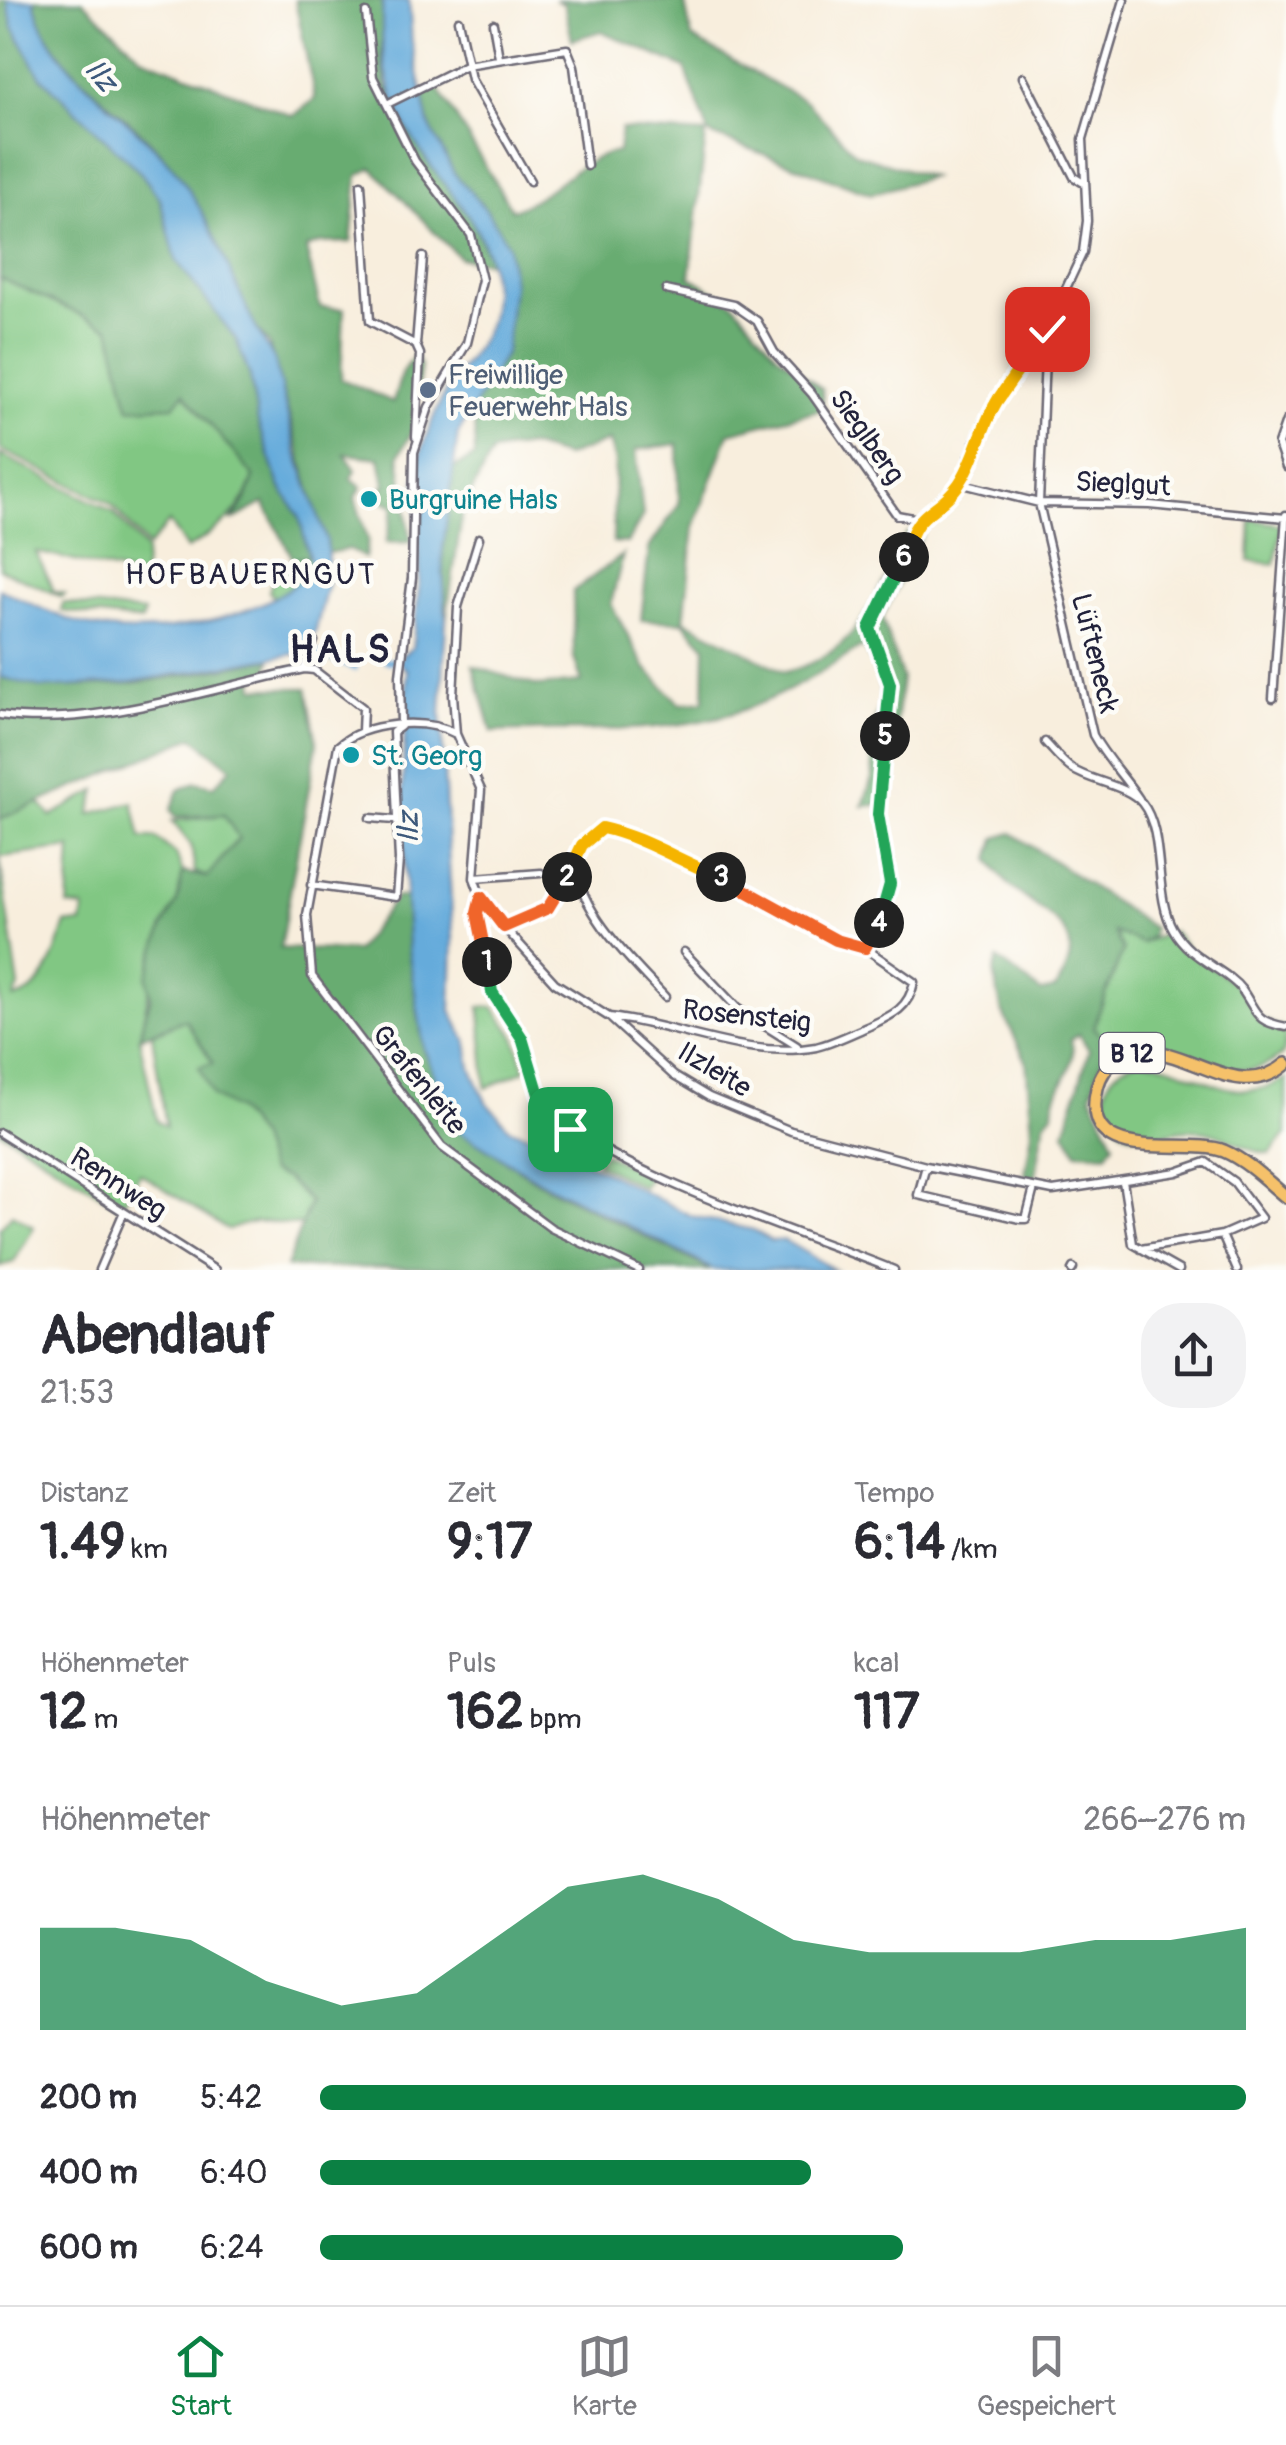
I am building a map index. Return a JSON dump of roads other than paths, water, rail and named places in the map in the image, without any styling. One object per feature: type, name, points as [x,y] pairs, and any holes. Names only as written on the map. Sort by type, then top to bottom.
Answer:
[{"type":"main road","name":"B 12","points":[[1210,1147],[1144,1148],[1119,1141],[1107,1131],[1097,1110],[1096,1090],[1102,1074],[1120,1058],[1140,1052],[1239,1079],[1268,1075],[1286,1064]]},
{"type":"main road","points":[[1210,1147],[1231,1154],[1286,1197]]},
{"type":"street","points":[[504,927],[548,908],[594,833],[602,828],[629,834],[681,862],[719,876],[836,940],[865,948],[884,912],[890,884],[878,814],[890,684],[870,628],[896,580],[918,519],[960,484],[984,420],[1047,329],[1083,252],[1087,221],[1081,156],[1090,109],[1124,0]]},
{"type":"street","points":[[366,12],[373,76],[390,103],[421,172],[472,235],[481,265],[472,330],[429,408],[417,443]]},
{"type":"street","points":[[458,20],[466,65],[478,95],[530,181]]},
{"type":"street","points":[[494,23],[499,58]]},
{"type":"street","points":[[390,103],[466,65],[566,49],[574,66],[587,166]]},
{"type":"street","points":[[1023,77],[1074,177],[1082,182]]},
{"type":"street","points":[[361,184],[370,321],[416,345]]},
{"type":"street","points":[[402,726],[402,651],[412,578],[412,482],[423,370],[416,345],[422,257]]},
{"type":"street","name":"Sieglberg","points":[[666,290],[747,311],[896,515],[918,519]]},
{"type":"street","name":"Lüfteneck","points":[[1047,329],[1039,503],[1093,735],[1105,758],[1121,771],[1148,814],[1162,879],[1164,909],[1174,931],[1205,965],[1241,989],[1258,1018],[1286,1028]]},
{"type":"street","points":[[1286,421],[1278,444],[1286,467]]},
{"type":"street","name":"Sieglgut","points":[[960,484],[1039,503],[1150,505],[1286,516],[1273,698]]},
{"type":"street","points":[[478,538],[458,607],[452,732],[481,790],[474,878],[481,897],[477,913],[488,979],[522,1038],[540,1098],[570,1129],[601,1148],[756,1217],[894,1270]]},
{"type":"street","points":[[304,668],[314,644]]},
{"type":"street","points":[[0,716],[72,716],[304,668],[314,670],[362,708],[362,731],[402,726],[452,732]]},
{"type":"street","points":[[310,885],[396,896],[399,860],[394,820],[393,732],[402,726]]},
{"type":"street","name":"Grafenleite","points":[[362,731],[338,746],[310,885],[308,963],[312,976],[442,1146],[551,1228],[638,1270]]},
{"type":"street","points":[[1045,742],[1072,768],[1140,799]]},
{"type":"street","points":[[370,818],[394,820]]},
{"type":"street","points":[[574,864],[578,888],[599,920],[665,996]]},
{"type":"street","points":[[474,878],[541,873]]},
{"type":"street","name":"Ilzleite","points":[[481,897],[555,984],[609,1017],[674,1076],[709,1097],[791,1131],[926,1166],[1034,1188],[1072,1190],[1190,1169],[1206,1162]]},
{"type":"street","name":"Rosensteig","points":[[609,1017],[714,1040],[801,1048],[820,1046],[894,1015],[908,1002],[912,978],[865,948]]},
{"type":"street","points":[[684,952],[738,1009],[801,1048]]},
{"type":"street","name":"Rennweg","points":[[0,1133],[215,1270]]},
{"type":"street","points":[[1141,1248],[1222,1235],[1258,1222],[1261,1214],[1234,1182],[1206,1162],[1210,1147]]},
{"type":"street","points":[[926,1166],[918,1195],[1020,1219],[1026,1220],[1034,1188]]},
{"type":"street","points":[[1123,1180],[1130,1236],[1141,1248],[1179,1270]]},
{"type":"street","points":[[99,1270],[123,1214]]},
{"type":"street","points":[[1222,1235],[1237,1270]]},
{"type":"water","points":[[7,0],[34,0],[42,25],[74,72],[179,175],[211,229],[275,361],[296,451],[327,541],[329,579],[315,633],[295,654],[125,683],[42,688],[0,677],[0,589],[93,627],[158,629],[219,619],[248,609],[275,597],[311,565],[299,516],[280,486],[259,427],[250,376],[236,339],[176,260],[160,199],[141,173],[41,77],[13,27]]},
{"type":"water","name":"Ilz","points":[[383,0],[409,0],[412,42],[429,125],[454,173],[487,211],[508,245],[513,284],[506,352],[458,434],[442,556],[446,620],[441,714],[453,938],[451,1011],[467,1042],[471,1068],[485,1100],[510,1129],[538,1138],[692,1216],[754,1230],[771,1241],[784,1240],[835,1270],[715,1270],[540,1181],[455,1129],[424,1049],[408,949],[402,803],[407,670],[402,666],[402,655],[412,648],[419,580],[416,474],[437,409],[486,331],[493,293],[490,266],[478,232],[426,159],[393,97],[383,52]]},
{"type":"waterway","points":[[295,645],[355,668]]},
{"type":"waterway","points":[[386,661],[404,661]]},
{"type":"place","name":"Freiwillige Feuerwehr Hals","points":[[428,390]]},
{"type":"place","name":"Burgruine Hals","points":[[369,499]]},
{"type":"place","name":"St. Georg","points":[[351,755]]},
{"type":"district","name":"HOFBAUERNGUT","points":[[251,574]]},
{"type":"district","name":"HALS","points":[[341,649]]}]
